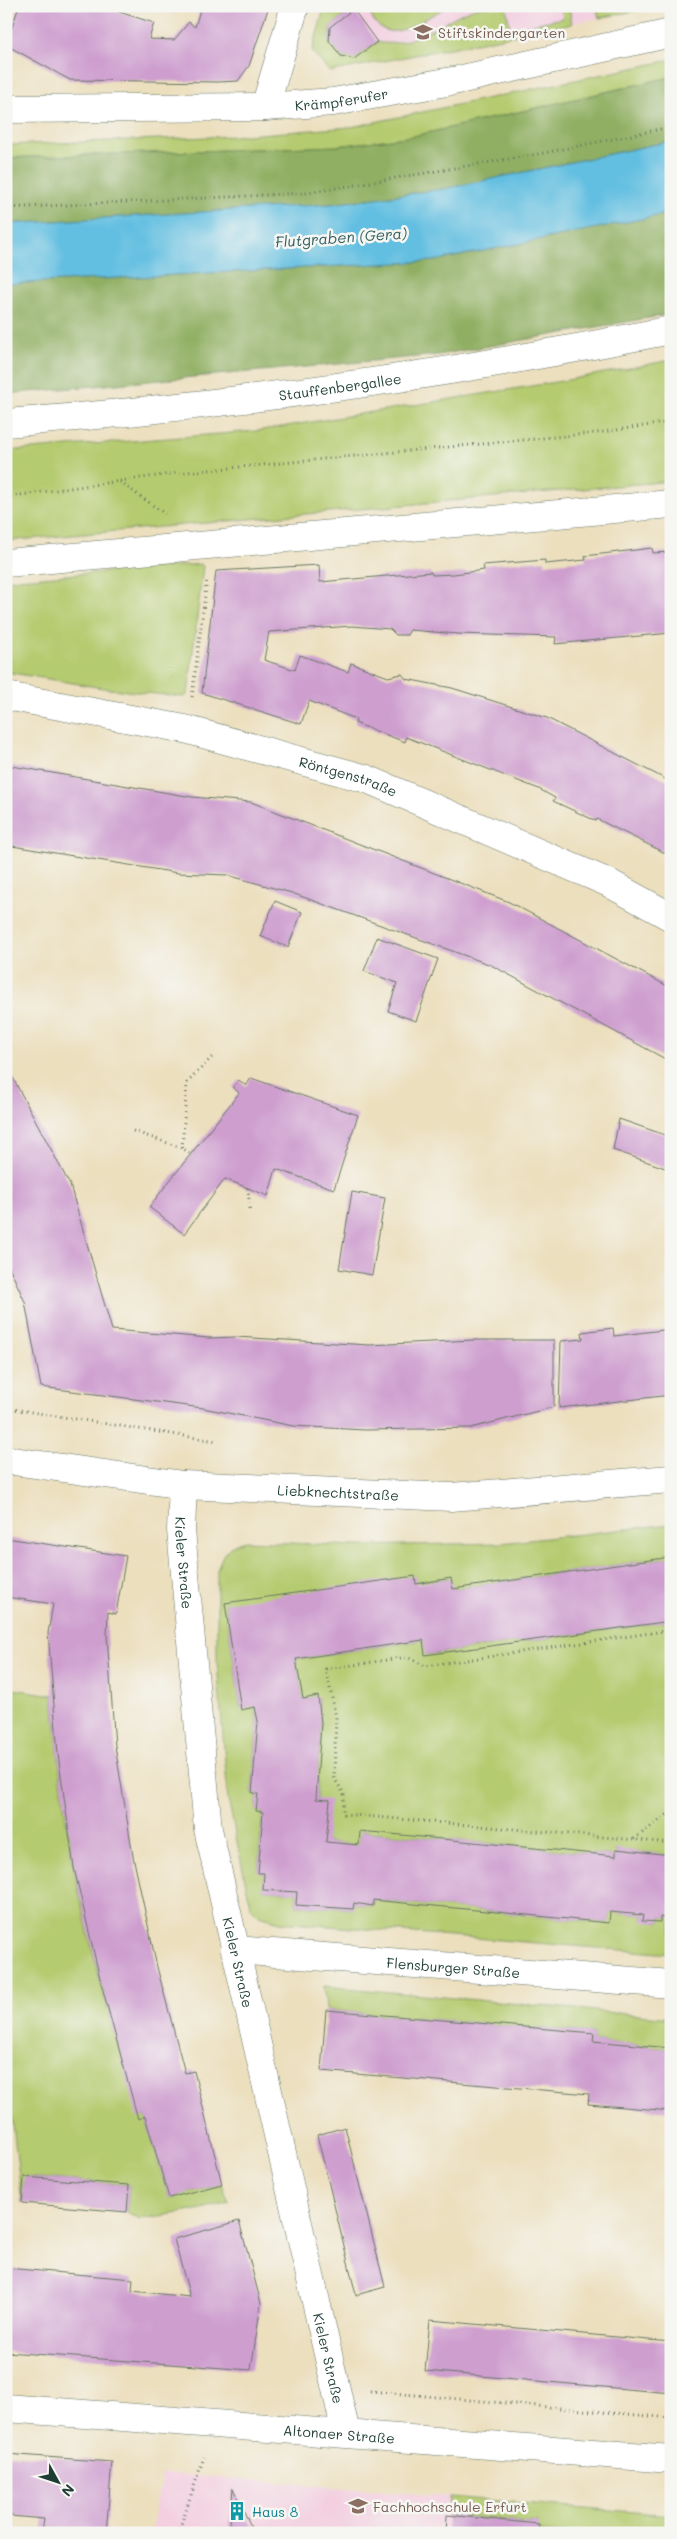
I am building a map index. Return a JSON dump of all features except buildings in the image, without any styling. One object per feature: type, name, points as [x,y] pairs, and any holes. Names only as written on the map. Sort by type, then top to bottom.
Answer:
[{"type":"street","points":[[265,107],[295,6]]},
{"type":"street","name":"Krämpferufer","points":[[6,109],[265,107],[333,102],[398,92],[671,33]]},
{"type":"street","name":"Stauffenbergallee","points":[[6,423],[292,394],[449,370],[671,330]]},
{"type":"street","points":[[6,563],[205,547],[671,504]]},
{"type":"street","name":"Röntgenstraße","points":[[6,696],[185,729],[367,779],[609,883],[671,917]]},
{"type":"street","name":"Liebknechtstraße","points":[[6,1460],[183,1485],[451,1497],[671,1479]]},
{"type":"street","name":"Kieler Straße","points":[[183,1485],[181,1530],[207,1820],[346,2433]]},
{"type":"street","name":"Flensburger Straße","points":[[235,1950],[671,1984]]},
{"type":"street","name":"Altonaer Straße","points":[[6,2408],[671,2459]]},
{"type":"path","points":[[6,208],[308,192],[544,153],[671,127]]},
{"type":"path","points":[[6,497],[177,473],[596,432],[671,422]]},
{"type":"path","points":[[185,729],[192,696],[208,566],[205,547]]},
{"type":"path","points":[[182,1148],[187,1084],[212,1057]]},
{"type":"path","points":[[133,1131],[182,1148],[191,1154]]},
{"type":"path","points":[[248,1188],[250,1211]]},
{"type":"path","points":[[6,1408],[216,1441]]},
{"type":"path","points":[[671,1630],[425,1666],[408,1656],[326,1669],[336,1717],[334,1778],[344,1794],[343,1814],[671,1843]]},
{"type":"path","points":[[634,1839],[671,1812]]},
{"type":"path","points":[[336,2388],[671,2418]]},
{"type":"path","points":[[178,2533],[216,2423]]},
{"type":"shaded area","name":"Stiftskindergarten","points":[[325,6],[659,6],[329,72],[312,51]]},
{"type":"shaded area","name":"Fachhochschule Erfurt","points":[[162,2473],[671,2515],[671,2533],[151,2533]]},
{"type":"green space","points":[[325,6],[351,6],[353,9],[330,27],[329,41],[341,56],[354,59],[377,42],[390,43],[415,37],[463,13],[483,6],[506,6],[510,29],[563,18],[561,6],[569,6],[572,24],[329,72],[312,51]]},
{"type":"green space","points":[[367,6],[446,6],[413,26],[397,31],[389,31],[377,24],[371,17]]},
{"type":"green space","points":[[596,6],[606,6],[614,10],[634,6],[659,6],[599,18]]},
{"type":"green space","points":[[671,60],[671,77],[414,136],[338,146],[6,158],[6,145],[234,136],[351,127]]},
{"type":"green space","points":[[671,77],[671,141],[444,189],[331,204],[6,224],[6,158],[338,146],[414,136]]},
{"type":"green space","points":[[671,213],[671,314],[438,355],[6,394],[6,284],[434,261]]},
{"type":"green space","points":[[671,360],[671,481],[6,541],[6,451],[256,431],[568,380]]},
{"type":"green space","points":[[201,564],[203,566],[188,694],[184,697],[109,689],[6,672],[6,580]]},
{"type":"green space","points":[[671,1524],[671,1557],[453,1589],[450,1578],[225,1604],[241,1709],[255,1707],[258,1721],[252,1793],[258,1794],[256,1811],[263,1812],[258,1872],[264,1873],[263,1890],[297,1892],[296,1905],[353,1909],[354,1903],[373,1906],[373,1900],[609,1923],[610,1912],[643,1915],[642,1920],[660,1922],[660,1917],[671,1918],[671,1954],[280,1922],[259,1916],[251,1908],[228,1799],[217,1661],[217,1570],[227,1550],[235,1544],[247,1541],[355,1546],[502,1543]]},
{"type":"green space","points":[[671,1621],[671,1855],[616,1850],[616,1856],[361,1831],[359,1845],[326,1842],[316,1799],[321,1723],[318,1697],[303,1699],[296,1659],[423,1640],[426,1655]]},
{"type":"green space","points":[[6,1688],[53,1695],[67,1826],[80,1900],[139,2118],[145,2116],[169,2198],[222,2184],[229,2202],[193,2211],[140,2219],[127,2212],[129,2185],[25,2177],[22,2203],[6,2064]]},
{"type":"green space","points":[[324,1986],[671,2018],[671,2048],[593,2041],[594,2033],[326,2010]]},
{"type":"green space","points":[[449,2497],[671,2515],[671,2533],[538,2533],[538,2523],[447,2515]]},
{"type":"water","name":"Flutgraben (Gera)","points":[[671,141],[671,213],[434,261],[6,284],[6,224],[331,204],[444,189]]},
{"type":"place","name":"Stiftskindergarten","points":[[423,32]]},
{"type":"place","name":"Fachhochschule Erfurt","points":[[358,2506]]},
{"type":"place","name":"Haus 8","points":[[237,2511]]}]
